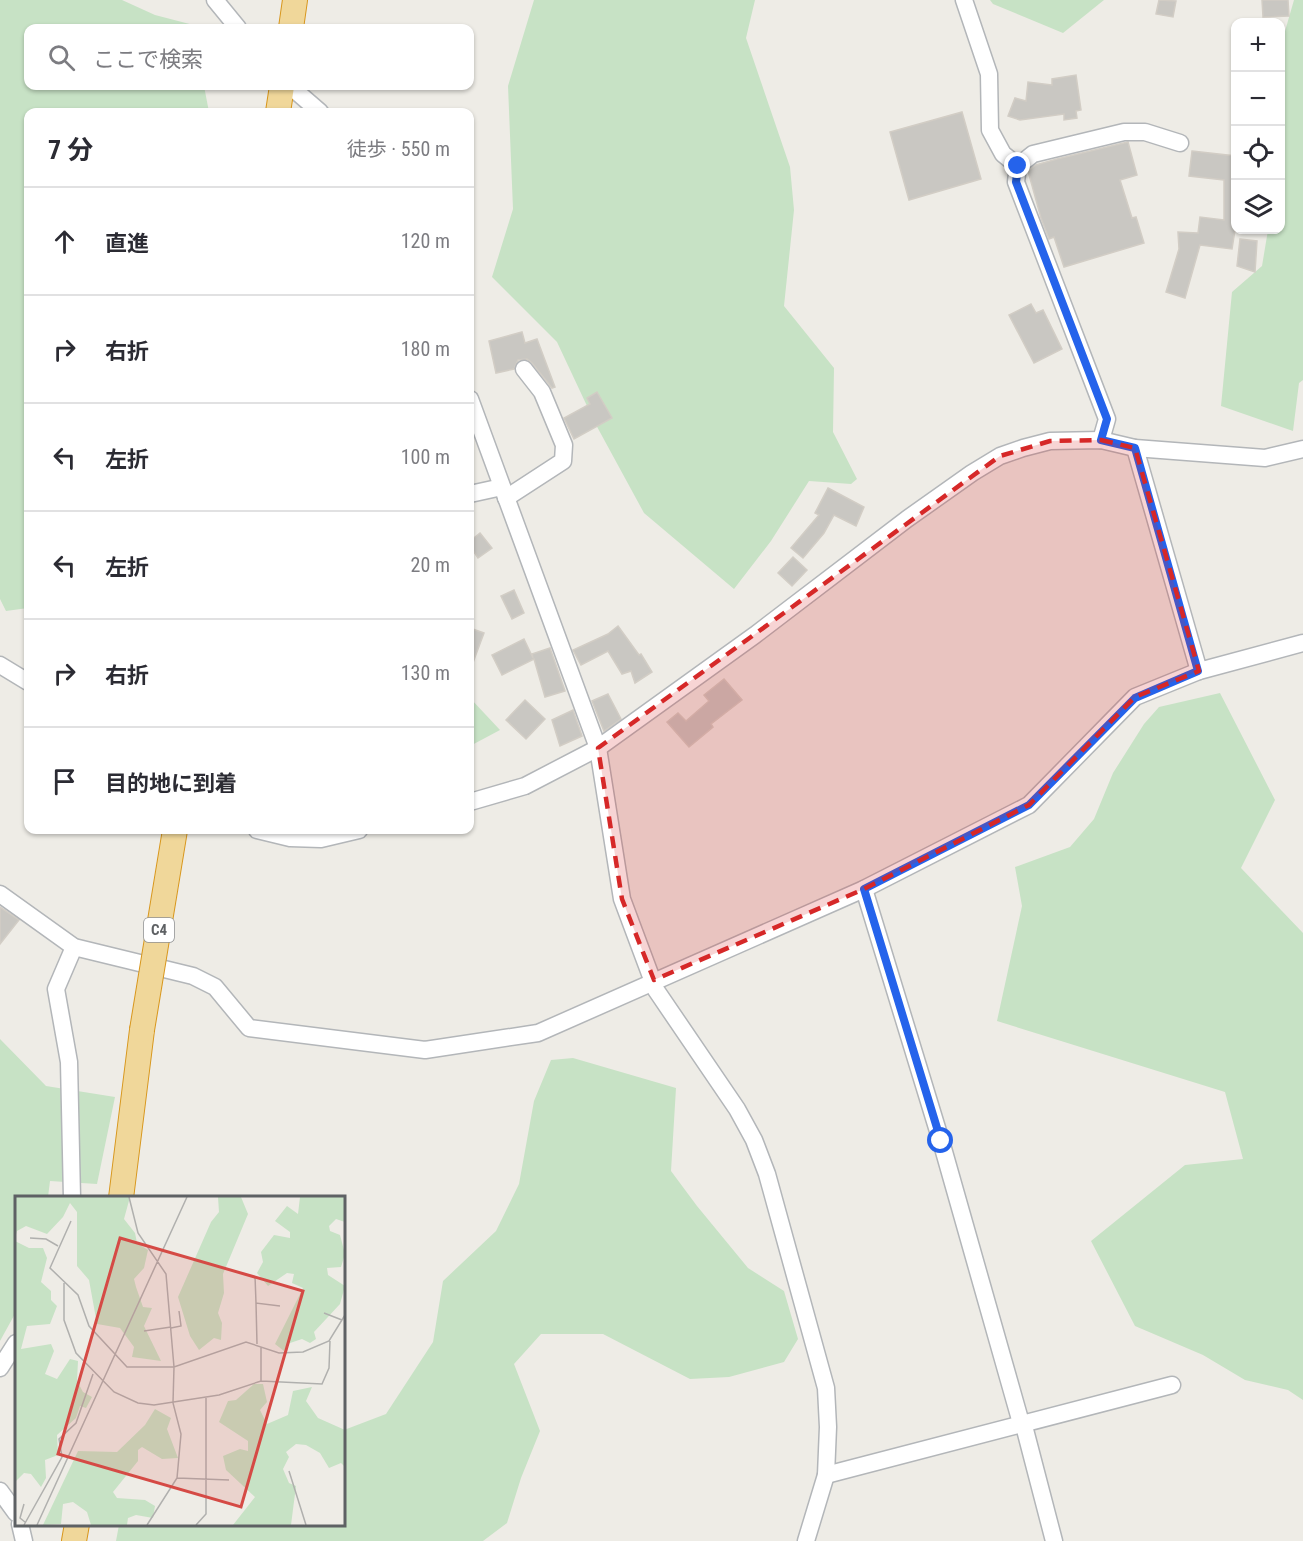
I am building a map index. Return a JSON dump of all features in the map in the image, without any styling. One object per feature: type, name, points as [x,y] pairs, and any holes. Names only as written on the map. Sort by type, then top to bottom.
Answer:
[{"type":"highway","points":[[292,24],[295,0]]},
{"type":"highway","points":[[279,108],[281,90]]},
{"type":"highway","name":"C4","points":[[121,1196],[142,1030],[174,834]]},
{"type":"highway","points":[[74,1541],[77,1526]]},
{"type":"street","points":[[215,0],[235,24]]},
{"type":"street","points":[[964,0],[989,74],[990,130],[1003,154],[1018,166]]},
{"type":"street","points":[[295,90],[316,108]]},
{"type":"street","points":[[1101,440],[1107,419],[1016,182],[1018,166],[1033,154],[1124,132],[1145,132],[1180,143]]},
{"type":"street","points":[[474,494],[504,492],[563,461],[564,445],[542,392],[525,369]]},
{"type":"street","points":[[474,410],[598,748],[622,899],[656,990],[737,1109],[754,1140],[767,1174],[826,1388],[828,1427],[826,1474],[806,1541]]},
{"type":"street","points":[[474,801],[525,786],[598,748],[755,635],[972,473],[1000,456],[1050,441],[1101,440],[1135,448],[1265,458],[1303,449]]},
{"type":"street","points":[[1135,448],[1198,671]]},
{"type":"street","points":[[0,894],[74,947],[194,976],[215,987],[249,1028],[425,1050],[538,1033],[864,889],[1029,805],[1135,698],[1198,671],[1303,643]]},
{"type":"street","points":[[0,665],[24,680]]},
{"type":"street","points":[[273,834],[290,838],[321,839],[342,834]]},
{"type":"street","points":[[864,889],[941,1141],[1054,1541]]},
{"type":"street","points":[[72,1196],[69,1062],[56,989],[74,947]]},
{"type":"street","points":[[0,1368],[15,1345]]},
{"type":"street","points":[[826,1474],[1172,1384]]},
{"type":"street","points":[[0,1491],[15,1513]]},
{"type":"street","points":[[20,1526],[24,1541]]},
{"type":"highlighted area","points":[[1101,440],[1135,448],[1199,671],[1135,697],[1029,805],[864,889],[654,980],[622,899],[598,748],[1000,456],[1050,441]]},
{"type":"green space","points":[[0,0],[122,0],[155,15],[190,24],[24,24],[24,90],[205,90],[208,108],[24,108],[24,609],[6,611],[0,599]]},
{"type":"green space","points":[[534,0],[755,0],[746,38],[790,167],[794,210],[784,306],[834,368],[833,432],[857,479],[851,484],[809,481],[771,541],[734,589],[644,513],[595,423],[557,342],[492,277],[513,209],[508,86]]},
{"type":"green space","points":[[990,0],[1104,0],[1063,33],[993,4]]},
{"type":"green space","points":[[1294,0],[1303,0],[1303,380],[1299,383],[1293,431],[1221,406],[1232,292],[1262,266],[1267,234],[1285,234],[1285,31]]},
{"type":"green space","points":[[1220,693],[1275,800],[1241,868],[1303,933],[1303,1400],[1288,1390],[1245,1380],[1203,1355],[1135,1326],[1091,1241],[1185,1165],[1243,1159],[1225,1092],[997,1021],[1022,906],[1015,867],[1070,847],[1094,819],[1113,773],[1144,724],[1159,707]]},
{"type":"green space","points":[[474,702],[500,730],[474,744]]},
{"type":"green space","points":[[0,1039],[46,1086],[115,1097],[97,1184],[50,1181],[48,1196],[15,1196],[15,1314],[0,1341]]},
{"type":"green space","points":[[573,1058],[676,1088],[671,1171],[748,1268],[784,1291],[798,1339],[784,1362],[729,1377],[690,1379],[603,1334],[541,1334],[514,1364],[540,1431],[521,1478],[507,1523],[483,1541],[116,1541],[119,1526],[345,1526],[345,1430],[386,1414],[433,1342],[443,1281],[496,1231],[519,1184],[534,1101],[551,1060]]},
{"type":"building","points":[[1159,0],[1176,1],[1173,17],[1156,14]]},
{"type":"building","points":[[1262,0],[1288,0],[1289,16],[1263,17]]},
{"type":"building","points":[[1076,75],[1081,110],[1076,111],[1077,118],[1064,120],[1064,114],[1020,120],[1008,116],[1015,98],[1026,101],[1028,82],[1052,85],[1052,79]]},
{"type":"building","points":[[962,112],[981,179],[909,200],[890,132]]},
{"type":"building","points":[[1128,142],[1137,175],[1120,180],[1132,218],[1136,217],[1144,243],[1064,267],[1054,237],[1049,239],[1041,218],[1028,171],[1036,165]]},
{"type":"building","points":[[1192,151],[1231,155],[1231,234],[1234,234],[1232,249],[1200,245],[1185,298],[1166,292],[1179,249],[1178,232],[1198,233],[1200,217],[1224,220],[1224,180],[1189,176]]},
{"type":"building","points":[[1240,239],[1257,241],[1255,272],[1237,266]]},
{"type":"building","points":[[1031,304],[1036,313],[1043,310],[1062,349],[1034,363],[1009,315]]},
{"type":"building","points":[[522,332],[525,343],[537,339],[555,387],[552,388],[527,359],[518,360],[514,369],[496,373],[489,341]]},
{"type":"building","points":[[597,392],[612,418],[574,439],[564,418],[590,404],[587,398]]},
{"type":"building","points":[[828,488],[864,507],[856,526],[834,515],[824,533],[803,558],[791,548],[819,515],[815,513]]},
{"type":"building","points":[[480,533],[492,548],[478,558],[474,552],[474,538]]},
{"type":"building","points":[[793,557],[807,570],[792,586],[778,573]]},
{"type":"building","points":[[514,590],[524,613],[512,619],[501,596]]},
{"type":"building","points":[[618,626],[639,655],[641,654],[652,672],[635,683],[631,671],[622,674],[608,651],[581,665],[573,650],[608,634]]},
{"type":"building","points":[[474,629],[484,633],[474,660]]},
{"type":"building","points":[[524,639],[533,658],[532,654],[550,648],[565,691],[545,697],[534,659],[502,675],[492,655]]},
{"type":"building","points":[[724,679],[742,700],[711,724],[713,727],[689,747],[667,722],[678,713],[686,721],[709,701],[704,695]]},
{"type":"building","points":[[608,694],[621,719],[604,731],[592,701]]},
{"type":"building","points":[[525,700],[545,719],[526,739],[506,720]]},
{"type":"building","points":[[573,710],[582,736],[560,746],[552,720]]},
{"type":"building","points":[[0,907],[19,920],[0,944]]},
{"type":"route","points":[[941,1141],[864,889],[1029,805],[1135,698],[1198,671],[1135,448],[1101,440],[1107,419],[1016,182],[1018,166]]}]
